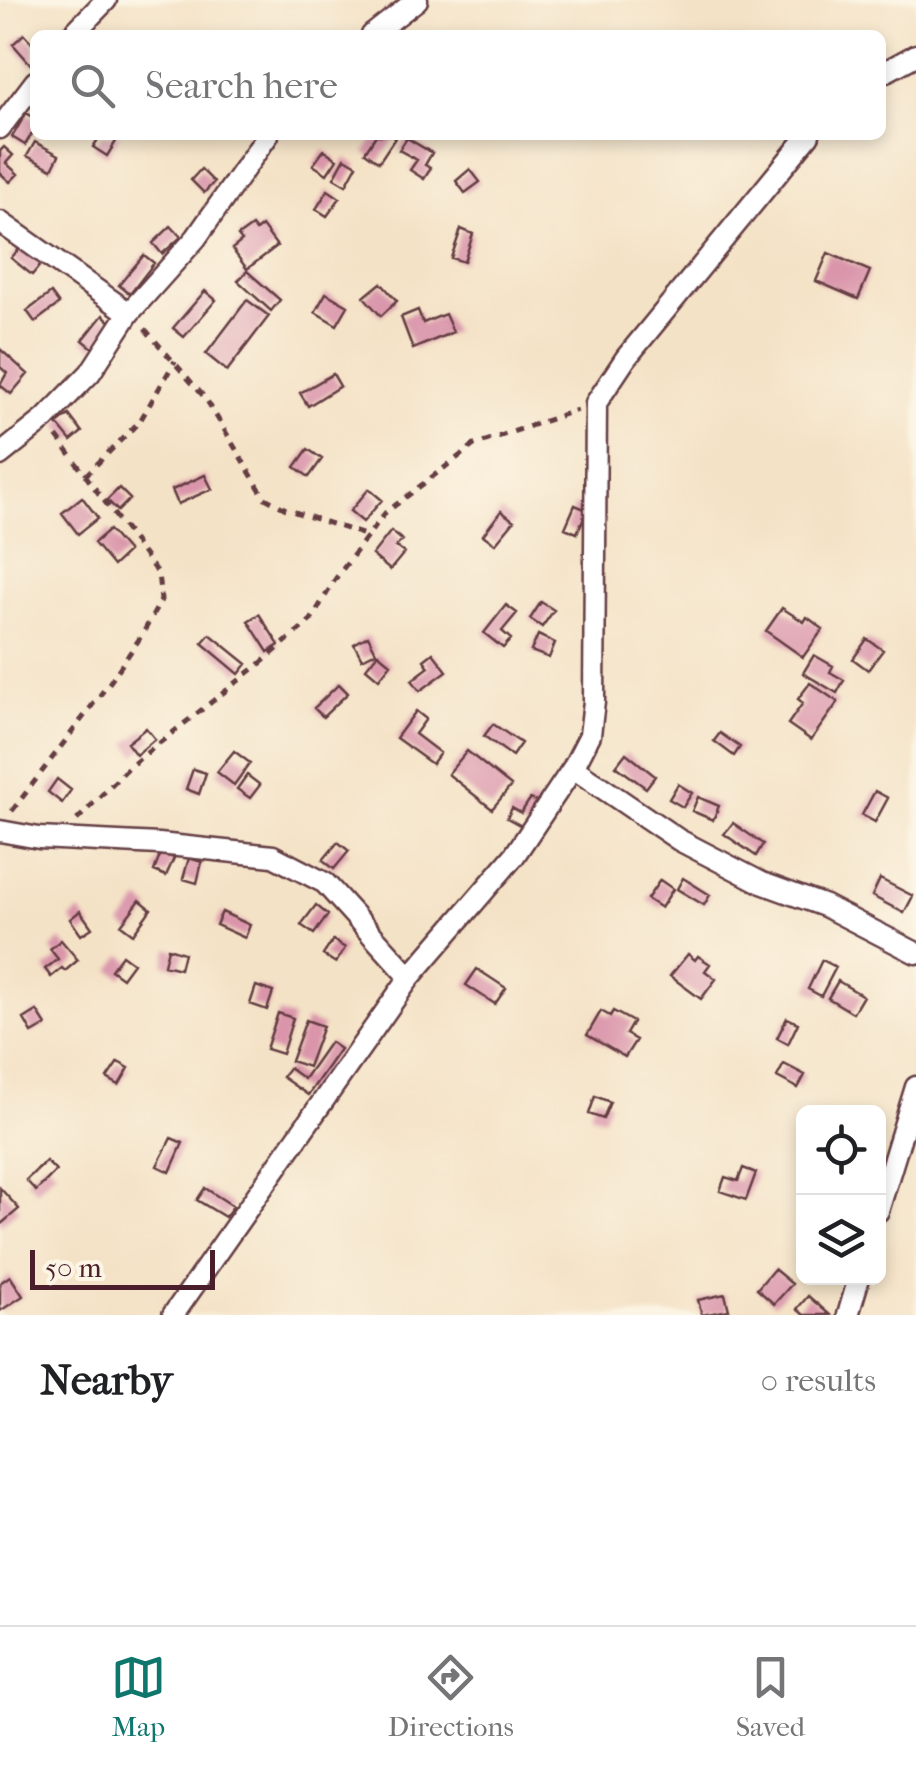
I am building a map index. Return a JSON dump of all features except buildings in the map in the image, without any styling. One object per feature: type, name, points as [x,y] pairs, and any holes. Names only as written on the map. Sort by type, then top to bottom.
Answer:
[{"type":"street","points":[[77,30],[106,0]]},
{"type":"street","points":[[378,30],[417,0]]},
{"type":"street","points":[[886,71],[916,56]]},
{"type":"street","points":[[0,128],[30,89]]},
{"type":"street","points":[[0,455],[45,420],[90,372],[129,313],[196,238],[265,140]]},
{"type":"street","points":[[174,1315],[410,977],[514,856],[573,768],[590,735],[594,702],[596,403],[626,358],[805,140]]},
{"type":"street","points":[[0,222],[129,313]]},
{"type":"street","points":[[573,768],[678,840],[916,953]]},
{"type":"street","points":[[0,831],[39,838],[62,836],[273,856],[325,882],[410,977]]},
{"type":"street","points":[[883,1195],[916,1087]]},
{"type":"street","points":[[848,1315],[856,1285]]},
{"type":"path","points":[[129,313],[206,399],[264,498],[368,536]]},
{"type":"path","points":[[84,477],[140,421],[175,361]]},
{"type":"path","points":[[62,836],[129,767],[311,620],[336,578],[385,513],[474,445],[596,403]]},
{"type":"path","points":[[11,812],[110,682],[161,600],[158,574],[45,420]]}]
